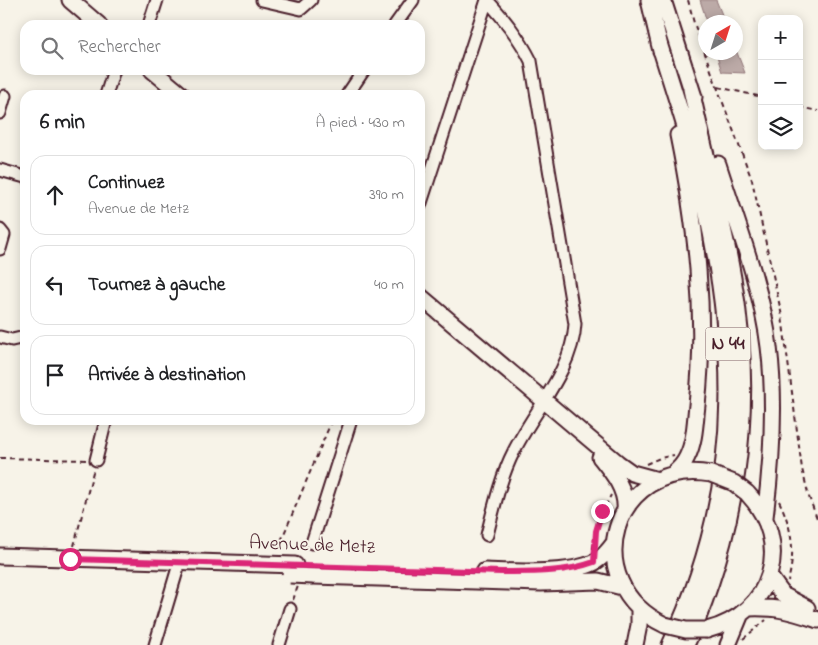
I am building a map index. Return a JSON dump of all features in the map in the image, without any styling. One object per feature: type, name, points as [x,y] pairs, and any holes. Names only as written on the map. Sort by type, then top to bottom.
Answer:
[{"type":"main road","points":[[70,0],[93,20]]},
{"type":"main road","name":"N 44","points":[[650,0],[659,43],[692,150],[708,216],[720,278],[729,375],[727,440],[717,507],[708,546],[696,583],[670,645]]},
{"type":"main road","name":"N 44","points":[[663,0],[691,89],[699,131],[721,216],[734,280],[743,388],[740,449],[729,518],[722,549],[703,606],[686,645]]},
{"type":"main road","points":[[659,43],[686,172],[700,285],[699,389],[692,445],[685,461],[636,496],[625,510],[614,542],[615,565],[622,587],[638,609],[665,626],[686,630],[707,630],[724,624],[744,612],[776,608],[818,620]]},
{"type":"main road","points":[[158,75],[176,90]]},
{"type":"main road","points":[[691,89],[708,133],[748,262],[767,332],[773,387],[773,411],[765,517]]},
{"type":"main road","points":[[425,300],[579,431],[632,473],[665,477],[693,472],[711,474],[726,479],[754,500],[765,517],[771,536],[773,546],[772,566],[761,593],[744,612],[728,645]]},
{"type":"main road","points":[[579,431],[605,462],[619,485],[624,495],[625,510]]},
{"type":"main road","points":[[594,562],[602,557],[614,542]]},
{"type":"main road","name":"Avenue de Metz","points":[[0,556],[541,583],[598,581],[622,587]]},
{"type":"main road","name":"Avenue de Metz","points":[[316,571],[546,571],[594,562]]},
{"type":"main road","name":"Avenue de Metz","points":[[0,566],[177,571],[293,570]]},
{"type":"main road","points":[[769,576],[779,591],[788,599],[818,611]]},
{"type":"main road","points":[[635,645],[639,625],[638,609]]},
{"type":"street","points":[[151,20],[157,0]]},
{"type":"street","points":[[262,0],[302,9],[311,0]]},
{"type":"street","points":[[399,20],[413,0]]},
{"type":"street","points":[[425,191],[487,0],[508,23],[523,44],[530,60],[573,310],[575,334],[544,400],[513,451],[497,496],[487,535]]},
{"type":"street","points":[[108,90],[112,75]]},
{"type":"street","points":[[350,90],[361,75]]},
{"type":"street","points":[[0,113],[5,96]]},
{"type":"street","points":[[0,170],[20,176]]},
{"type":"street","points":[[0,230],[4,235],[0,249]]},
{"type":"street","points":[[0,338],[12,340],[20,338]]},
{"type":"street","points":[[96,460],[105,425]]},
{"type":"street","points":[[312,543],[349,425]]},
{"type":"street","points":[[155,645],[177,571]]},
{"type":"street","points":[[279,645],[290,609]]},
{"type":"path","points":[[716,87],[758,96]]},
{"type":"path","points":[[803,108],[818,111]]},
{"type":"path","points":[[281,541],[330,425]]},
{"type":"path","points":[[632,473],[649,463],[673,454],[685,461]]},
{"type":"path","points":[[0,458],[96,460],[70,559]]},
{"type":"path","points":[[594,562],[594,541],[598,521],[607,502],[619,485]]},
{"type":"shaded area","points":[[700,0],[716,0],[722,15],[705,15]]},
{"type":"shaded area","points":[[718,60],[740,60],[745,73],[722,72]]},
{"type":"route","points":[[70,559],[501,572],[546,571],[577,567],[594,562],[594,541],[602,511]]}]
